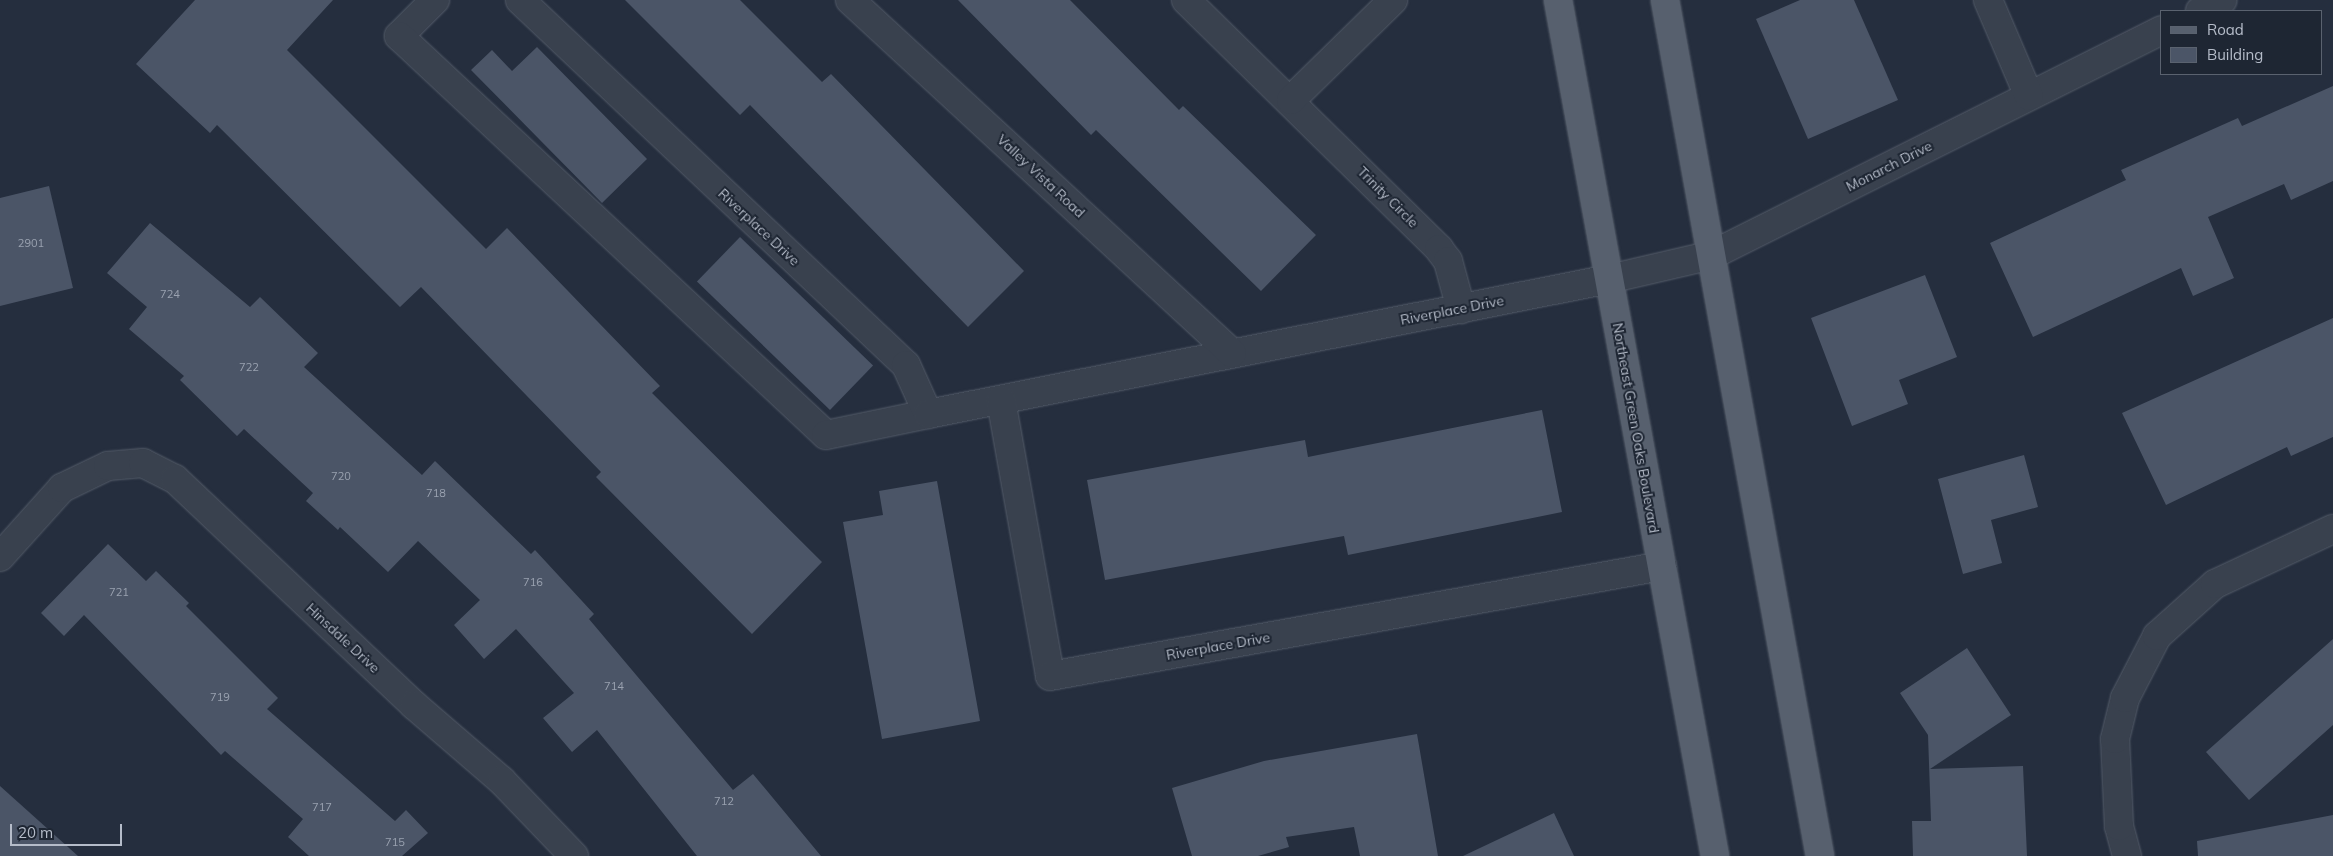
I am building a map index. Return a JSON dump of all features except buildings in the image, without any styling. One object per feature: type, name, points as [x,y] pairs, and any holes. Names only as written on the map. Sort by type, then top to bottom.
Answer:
[{"type":"main road","name":"Northeast Green Oaks Boulevard","points":[[1558,0],[1715,856]]},
{"type":"main road","points":[[1665,0],[1820,856]]},
{"type":"street","points":[[435,0],[399,36],[826,435],[928,414]]},
{"type":"street","name":"Riverplace Drive","points":[[520,0],[906,366],[928,414],[1609,279]]},
{"type":"street","name":"Valley Vista Road","points":[[850,0],[1232,353]]},
{"type":"street","name":"Trinity Circle","points":[[1186,0],[1291,100],[1439,249],[1448,261],[1461,309]]},
{"type":"street","points":[[1291,100],[1393,0]]},
{"type":"street","points":[[1988,0],[2029,96]]},
{"type":"street","points":[[2202,10],[2223,0]]},
{"type":"street","name":"Monarch Drive","points":[[1609,279],[1712,255],[2160,31]]},
{"type":"street","name":"Riverplace Drive","points":[[1001,400],[1050,676],[1662,566]]},
{"type":"street","name":"Hinsdale Drive","points":[[0,557],[62,488],[108,466],[143,463],[175,479],[414,705],[502,781],[574,856]]},
{"type":"street","points":[[2127,856],[2119,826],[2115,739],[2125,698],[2157,636],[2214,584],[2333,529]]}]
